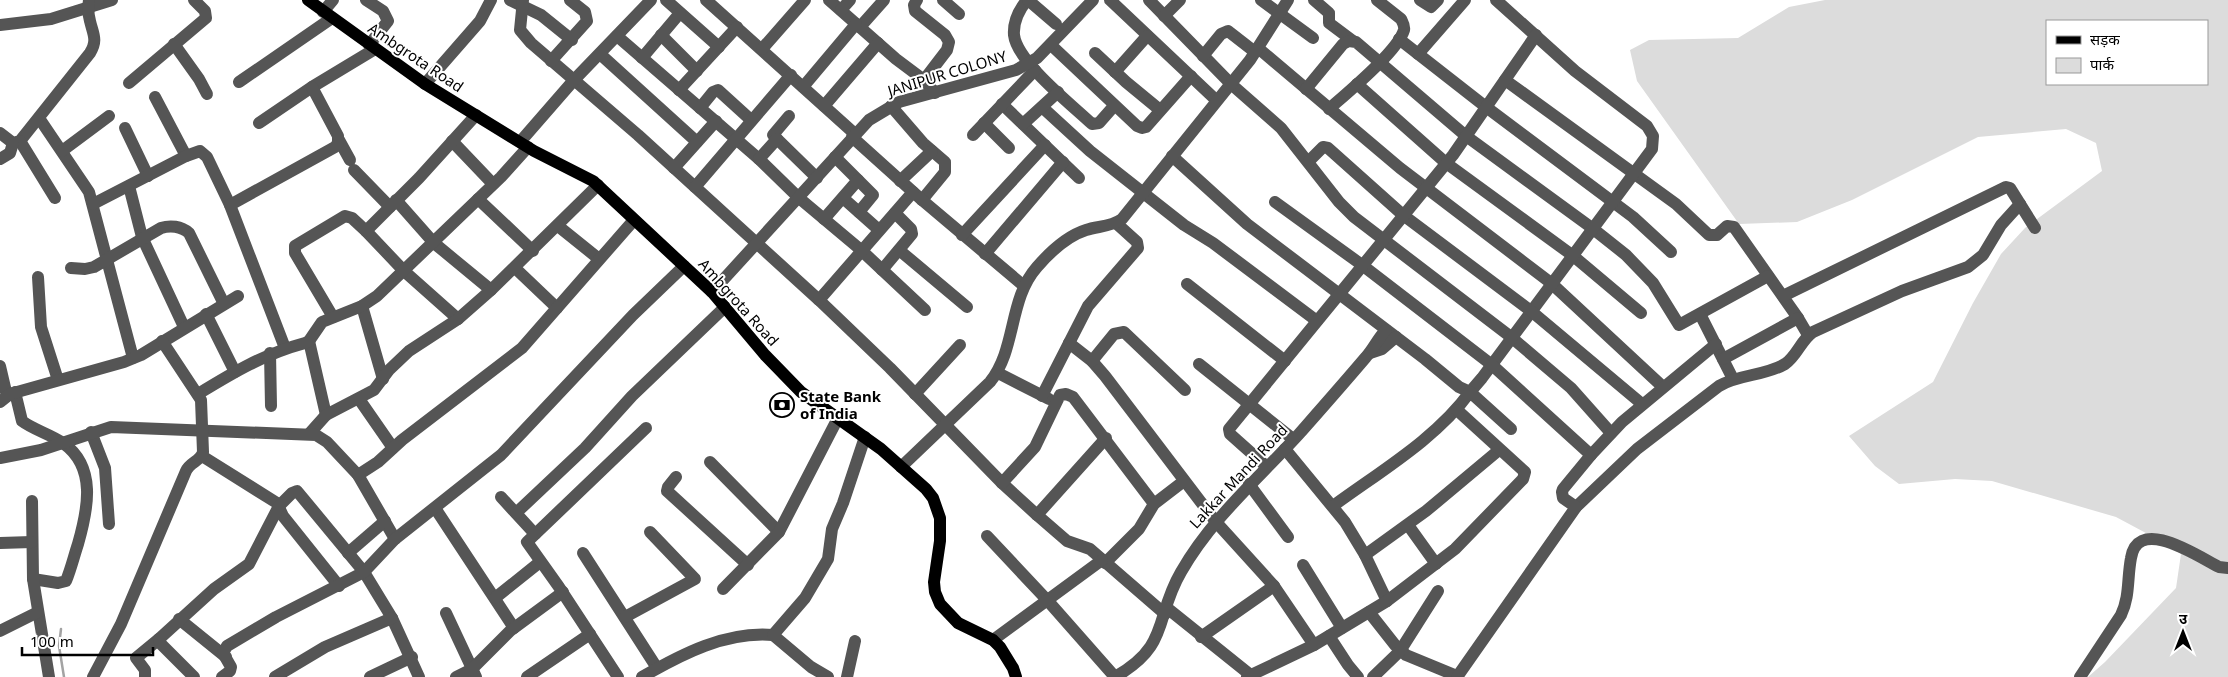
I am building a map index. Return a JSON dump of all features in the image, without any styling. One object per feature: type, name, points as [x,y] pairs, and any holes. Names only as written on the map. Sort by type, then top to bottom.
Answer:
[{"type":"main road","name":"Ambgrota Road","points":[[308,0],[424,84],[524,144],[587,177],[712,292],[794,387],[808,399],[865,437],[901,467],[933,498],[940,518],[940,541],[934,582],[935,592],[940,604],[958,623],[993,640],[1006,655],[1016,677]]},
{"type":"street","points":[[0,25],[37,22],[89,4],[112,0]]},
{"type":"street","points":[[129,83],[206,18],[205,12],[194,0]]},
{"type":"street","points":[[238,82],[328,15],[333,0]]},
{"type":"street","points":[[259,123],[372,47],[388,21],[386,14],[366,0]]},
{"type":"street","points":[[424,84],[480,21],[491,0]]},
{"type":"street","points":[[510,0],[523,3],[541,14],[572,40]]},
{"type":"street","points":[[198,394],[270,353],[309,341],[322,322],[362,306],[377,296],[493,184],[574,80],[650,0]]},
{"type":"street","points":[[666,0],[719,46]]},
{"type":"street","points":[[706,0],[824,106],[900,181],[1024,286]]},
{"type":"street","points":[[762,50],[805,0]]},
{"type":"street","points":[[829,0],[924,80],[935,92]]},
{"type":"street","points":[[841,10],[850,0]]},
{"type":"street","points":[[803,87],[858,25],[884,0]]},
{"type":"street","points":[[917,0],[914,5],[915,11],[945,35],[949,42],[947,50],[924,80]]},
{"type":"street","points":[[943,0],[959,14]]},
{"type":"street","points":[[1056,24],[1028,0],[1019,10],[1014,28],[1014,36],[1016,44],[1031,67],[1092,124],[1099,123],[1114,106]]},
{"type":"street","name":"JANIPUR COLONY","points":[[712,292],[870,120],[891,106],[935,92],[1031,67],[1092,0]]},
{"type":"street","points":[[1110,0],[1216,100]]},
{"type":"street","points":[[1149,0],[1231,84],[1281,128],[1347,211],[1511,337],[1570,388],[1611,433]]},
{"type":"street","points":[[1164,16],[1180,0]]},
{"type":"street","points":[[1261,0],[1313,38]]},
{"type":"street","points":[[901,467],[998,373],[1007,352],[1016,306],[1024,286],[1037,267],[1070,237],[1084,230],[1116,223],[1231,84],[1257,50],[1288,0]]},
{"type":"street","points":[[1314,0],[1330,13],[1329,23],[1381,62],[1466,136],[1626,255],[1658,290],[1677,323],[1683,324],[1768,276]]},
{"type":"street","points":[[1329,109],[1381,62],[1404,31],[1404,23],[1377,0]]},
{"type":"street","points":[[1420,0],[1431,7],[1438,0]]},
{"type":"street","points":[[1418,54],[1465,0]]},
{"type":"street","points":[[1333,506],[1413,447],[1457,410],[1652,149],[1654,142],[1650,130],[1576,71],[1496,0]]},
{"type":"street","points":[[551,61],[585,25],[588,18],[574,1]]},
{"type":"street","points":[[523,3],[520,30],[551,61],[674,168],[819,300],[1002,483],[1067,541],[1086,546],[1250,676],[1314,645],[1387,601],[1455,549],[1526,475],[1457,410]]},
{"type":"street","points":[[0,159],[10,153],[16,142],[39,118],[94,46],[96,36],[89,20],[89,4]]},
{"type":"street","points":[[642,58],[680,13]]},
{"type":"street","points":[[679,90],[737,27]]},
{"type":"street","points":[[1203,56],[1221,34],[1228,31],[1257,50],[1426,188],[1551,283],[1664,387]]},
{"type":"street","points":[[661,35],[697,71]]},
{"type":"street","points":[[1267,467],[1229,431],[1231,426],[1251,404],[1316,321],[1446,163],[1536,35]]},
{"type":"street","points":[[617,36],[759,159],[799,198],[861,250],[925,310]]},
{"type":"street","points":[[1115,72],[1147,36]]},
{"type":"street","points":[[1399,39],[1486,107],[1613,201],[1649,230],[1671,252]]},
{"type":"street","points":[[1306,90],[1343,44],[1353,41]]},
{"type":"street","points":[[824,106],[878,43]]},
{"type":"street","points":[[174,44],[199,79],[207,94]]},
{"type":"street","points":[[1051,45],[1114,106],[1137,126],[1142,128],[1146,127],[1191,76]]},
{"type":"street","points":[[1095,52],[1115,72],[1160,110]]},
{"type":"street","points":[[600,54],[697,142]]},
{"type":"street","points":[[972,135],[1002,104],[1031,67]]},
{"type":"street","points":[[695,187],[735,138],[791,76]]},
{"type":"street","points":[[1505,80],[1635,173],[1685,211],[1709,235],[1717,235],[1727,226],[1734,227],[1808,335]]},
{"type":"street","points":[[1357,84],[1446,163],[1572,255],[1641,313]]},
{"type":"street","points":[[312,87],[352,165],[434,242],[491,290]]},
{"type":"street","points":[[700,108],[718,90],[751,120]]},
{"type":"street","points":[[1023,124],[1058,92]]},
{"type":"street","points":[[156,97],[186,156]]},
{"type":"street","points":[[1002,104],[1078,178]]},
{"type":"street","points":[[819,300],[895,213],[941,177],[946,167],[942,158],[918,138],[891,106]]},
{"type":"street","points":[[1042,107],[1090,151],[1144,191],[1190,230],[1213,243],[1316,321]]},
{"type":"street","points":[[366,231],[476,115]]},
{"type":"street","points":[[62,151],[109,116]]},
{"type":"street","points":[[789,116],[773,134],[817,178]]},
{"type":"street","points":[[39,118],[87,187],[108,259],[133,358]]},
{"type":"street","points":[[674,168],[716,121]]},
{"type":"street","points":[[984,123],[1009,148]]},
{"type":"street","points":[[126,128],[148,176]]},
{"type":"street","points":[[0,133],[16,142],[55,198]]},
{"type":"street","points":[[759,159],[776,139]]},
{"type":"street","points":[[230,205],[335,147],[339,140]]},
{"type":"street","points":[[452,141],[493,184]]},
{"type":"street","points":[[962,234],[1045,145]]},
{"type":"street","points":[[1309,161],[1323,147],[1328,148],[1403,215],[1531,311],[1642,404]]},
{"type":"street","points":[[93,204],[196,151],[204,153],[230,205],[285,348]]},
{"type":"street","points":[[900,181],[932,151]]},
{"type":"street","points":[[1172,156],[1247,224],[1391,333],[1459,388],[1470,392],[1511,429]]},
{"type":"street","points":[[835,157],[873,195],[859,212]]},
{"type":"street","points":[[985,254],[1063,162]]},
{"type":"street","points":[[824,219],[858,180]]},
{"type":"street","points":[[128,186],[142,237],[184,327]]},
{"type":"street","points":[[309,434],[326,415],[374,390],[409,350],[458,319],[533,251],[598,186]]},
{"type":"street","points":[[1783,296],[2006,187],[2010,188],[2035,228]]},
{"type":"street","points":[[843,198],[879,230]]},
{"type":"street","points":[[478,199],[533,251]]},
{"type":"street","points":[[1275,202],[1362,265],[1492,365],[1591,455]]},
{"type":"street","points":[[1369,612],[1400,651],[1414,660],[1457,677],[1576,507],[1637,449],[1719,386],[1733,379],[1783,365],[1794,356],[1808,335],[1902,292],[1968,267],[1983,255],[2001,225],[2020,204]]},
{"type":"street","points":[[882,270],[912,234],[911,229],[895,213]]},
{"type":"street","points":[[333,317],[295,253],[295,246],[345,216],[349,216],[404,271],[458,319]]},
{"type":"street","points":[[358,475],[378,462],[393,448],[522,348],[634,220]]},
{"type":"street","points":[[1042,396],[1088,306],[1138,248],[1137,242],[1116,223]]},
{"type":"street","points":[[71,268],[89,269],[142,237],[166,226],[186,231],[224,304]]},
{"type":"street","points":[[558,226],[599,259]]},
{"type":"street","points":[[899,250],[967,307]]},
{"type":"street","points":[[222,677],[230,671],[231,667],[224,653],[227,646],[276,616],[364,572],[395,539],[489,466],[506,450],[633,316],[684,266]]},
{"type":"street","points":[[515,268],[557,308]]},
{"type":"street","points":[[38,277],[41,327],[58,380]]},
{"type":"street","points":[[1187,284],[1285,361]]},
{"type":"street","points":[[7,397],[133,358],[238,296]]},
{"type":"street","points":[[362,306],[383,379]]},
{"type":"street","points":[[516,513],[586,448],[632,396],[725,307]]},
{"type":"street","points":[[206,314],[235,372]]},
{"type":"street","points":[[1700,314],[1733,379]]},
{"type":"street","points":[[1723,359],[1798,318]]},
{"type":"street","points":[[1092,362],[1114,334],[1124,332],[1185,390]]},
{"type":"street","name":"Lakkar Mandi Road","points":[[1119,676],[1144,656],[1153,644],[1180,572],[1195,548],[1249,484],[1289,444],[1370,353],[1391,333]]},
{"type":"street","points":[[162,341],[198,394],[202,407],[202,456]]},
{"type":"street","points":[[309,341],[326,415]]},
{"type":"street","points":[[1069,343],[1092,362],[1111,383],[1216,522],[1274,586],[1314,645]]},
{"type":"street","points":[[1576,507],[1563,498],[1562,492],[1591,455],[1642,404],[1716,344]]},
{"type":"street","points":[[915,394],[960,345]]},
{"type":"street","points":[[270,353],[271,406]]},
{"type":"street","points":[[1199,364],[1251,404],[1289,444],[1365,555],[1387,601]]},
{"type":"street","points":[[0,366],[7,397],[22,421],[62,442],[74,453],[82,466],[88,494],[87,510],[66,581],[58,583],[33,579]]},
{"type":"street","points":[[998,373],[1057,403]]},
{"type":"street","points":[[1002,483],[1035,447],[1060,395],[1070,394],[1106,438],[1154,504]]},
{"type":"street","points":[[359,399],[393,448]]},
{"type":"street","points":[[723,589],[780,532],[838,418]]},
{"type":"street","points":[[0,458],[29,453],[91,432],[122,426],[309,434],[322,437],[358,475],[395,539]]},
{"type":"street","points":[[618,677],[527,542],[646,428]]},
{"type":"street","points":[[91,432],[105,468],[109,524]]},
{"type":"street","points":[[773,635],[805,598],[828,558],[832,529],[843,503],[865,437]]},
{"type":"street","points":[[1037,515],[1106,438]]},
{"type":"street","points":[[1365,555],[1408,525],[1499,450]]},
{"type":"street","points":[[202,456],[270,497],[279,506],[283,516],[339,586]]},
{"type":"street","points":[[93,677],[121,624],[188,466],[202,456]]},
{"type":"street","points":[[710,462],[780,532]]},
{"type":"street","points":[[676,477],[667,491],[748,565]]},
{"type":"street","points":[[993,640],[1104,561],[1139,529],[1154,504],[1184,481]]},
{"type":"street","points":[[1249,484],[1288,537]]},
{"type":"street","points":[[145,677],[146,672],[136,658],[214,589],[249,564],[279,506],[292,493],[297,491],[364,572],[392,618],[412,657],[419,677]]},
{"type":"street","points":[[501,497],[535,534]]},
{"type":"street","points":[[32,501],[33,579],[49,677]]},
{"type":"street","points":[[435,508],[514,628]]},
{"type":"street","points":[[348,553],[385,521]]},
{"type":"street","points":[[1408,525],[1436,564]]},
{"type":"street","points":[[625,617],[695,579],[650,532]]},
{"type":"street","points":[[987,536],[1119,676]]},
{"type":"street","points":[[2080,677],[2121,615],[2126,604],[2131,556],[2138,543],[2146,539],[2162,540],[2219,567],[2228,568]]},
{"type":"street","points":[[0,543],[32,542]]},
{"type":"street","points":[[583,553],[657,668]]},
{"type":"street","points":[[495,598],[540,562]]},
{"type":"street","points":[[1303,565],[1342,628]]},
{"type":"street","points":[[1201,637],[1274,586]]},
{"type":"street","points":[[1373,677],[1400,651],[1438,591]]},
{"type":"street","points":[[456,677],[474,673],[514,628],[562,592]]},
{"type":"street","points":[[0,631],[38,612]]},
{"type":"street","points":[[446,613],[474,673]]},
{"type":"street","points":[[275,677],[298,671],[325,648],[392,618]]},
{"type":"street","points":[[179,619],[226,657]]},
{"type":"street","points":[[527,677],[590,634]]},
{"type":"street","points":[[642,677],[680,656],[722,640],[749,634],[773,635],[811,667],[828,677]]},
{"type":"street","points":[[1329,636],[1342,658],[1358,677]]},
{"type":"street","points":[[159,639],[161,644],[194,677]]},
{"type":"street","points":[[846,677],[855,641]]},
{"type":"street","points":[[370,677],[412,657]]},
{"type":"green space","points":[[1825,0],[2228,0],[2228,677],[2088,677],[2105,662],[2176,588],[2181,554],[2159,540],[2116,517],[1992,481],[1955,479],[1899,484],[1875,466],[1849,436],[1933,382],[1973,303],[2001,254],[2025,228],[2102,171],[2096,143],[2066,129],[1978,137],[1852,200],[1797,222],[1739,224],[1637,81],[1630,50],[1649,40],[1738,38],[1789,7]]},
{"type":"waterway","points":[[61,629],[59,646],[64,677]]},
{"type":"place","name":"State Bank of India","points":[[782,405]]}]
